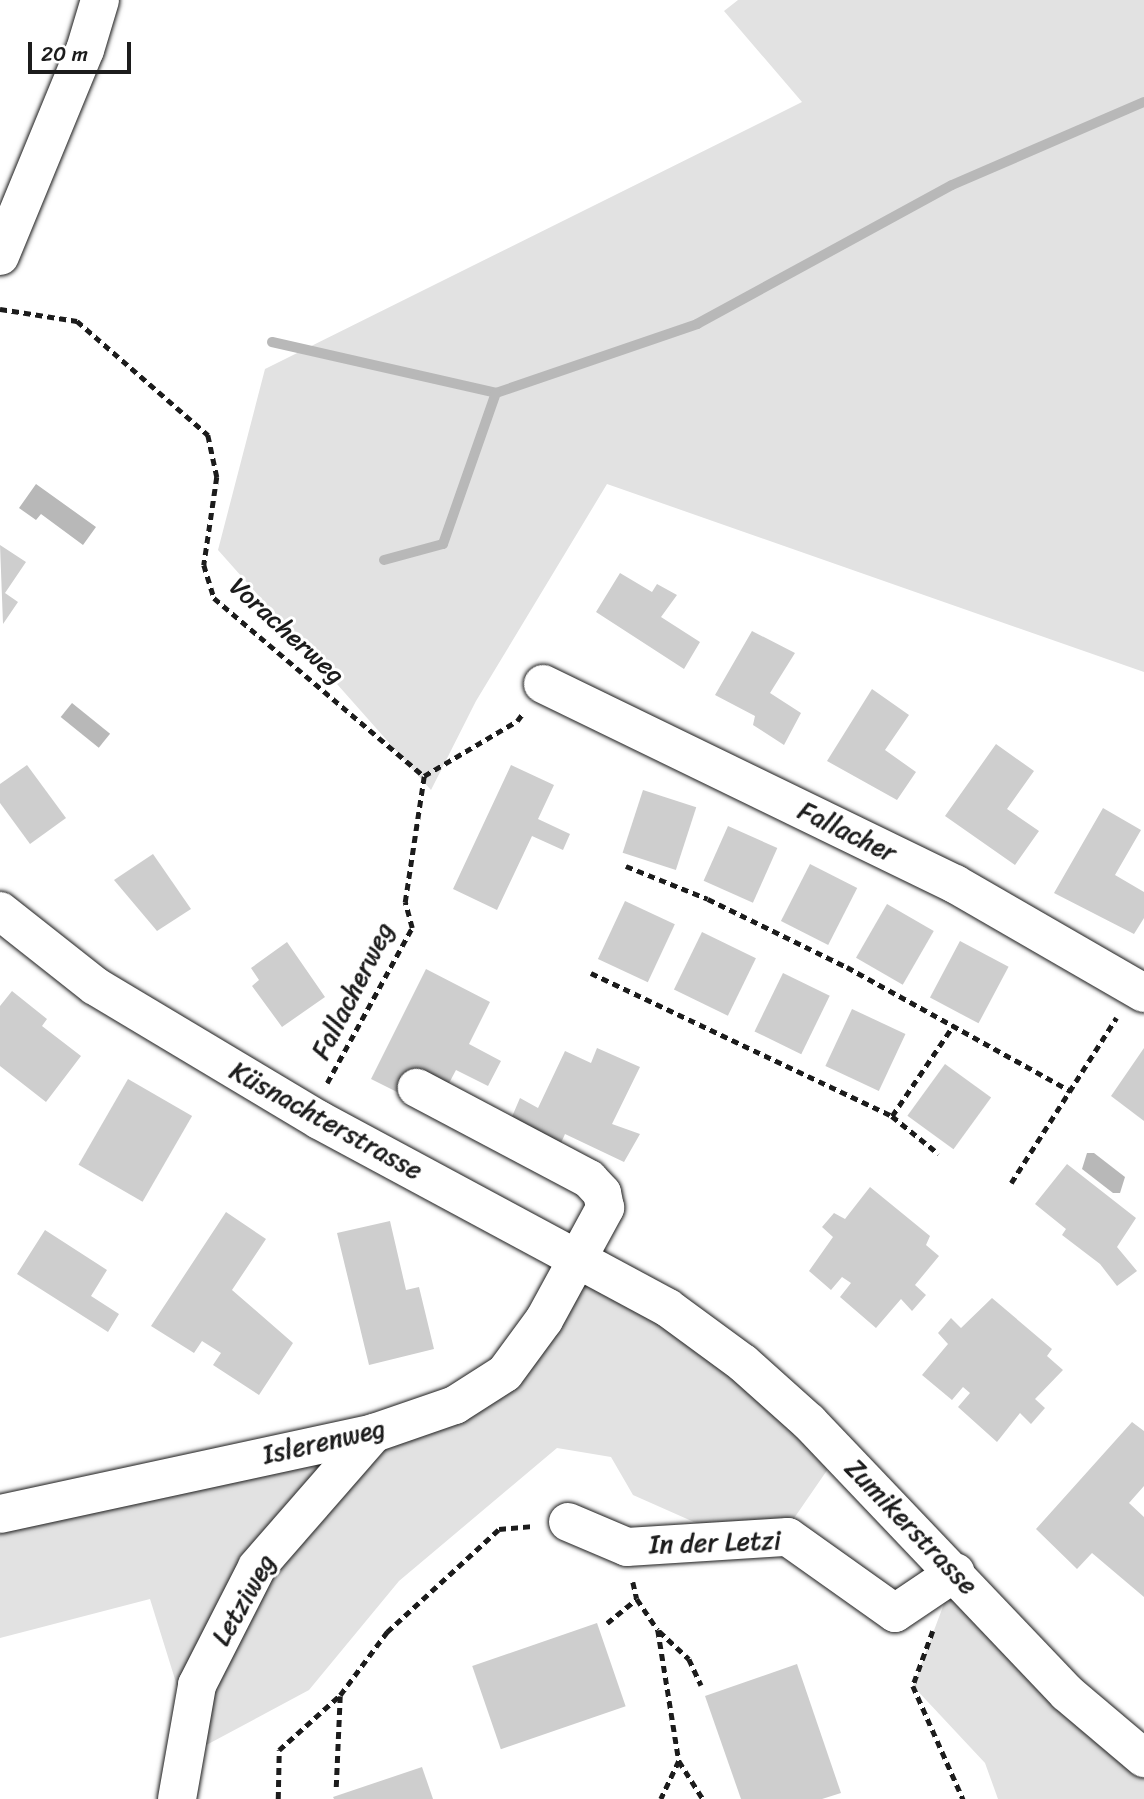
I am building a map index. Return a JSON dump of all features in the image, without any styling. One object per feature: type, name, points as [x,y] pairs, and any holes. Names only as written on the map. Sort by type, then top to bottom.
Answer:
[{"type":"street","points":[[0,256],[85,50],[100,0]]},
{"type":"street","name":"Fallacher","points":[[543,684],[955,884],[1140,990]]},
{"type":"street","name":"Küsnachterstrasse","points":[[0,911],[95,986],[308,1114],[668,1308]]},
{"type":"street","name":"Islerenweg","points":[[0,1514],[374,1433],[455,1405],[505,1373],[544,1320],[605,1208],[601,1192],[589,1178],[417,1088]]},
{"type":"street","name":"Zumikerstrasse","points":[[668,1308],[743,1363],[809,1422],[956,1572],[1067,1693],[1144,1758]]},
{"type":"street","name":"Letziweg","points":[[177,1799],[197,1685],[257,1567],[374,1433]]},
{"type":"street","name":"In der Letzi","points":[[568,1522],[627,1547],[788,1537],[895,1613],[956,1572]]},
{"type":"path","name":"Voracherweg","points":[[0,309],[77,321],[208,435],[218,477],[204,565],[214,598],[424,776]]},
{"type":"path","points":[[424,776],[517,722],[543,684]]},
{"type":"path","name":"Fallacherweg","points":[[326,1085],[412,928],[405,901],[424,776]]},
{"type":"path","points":[[626,866],[708,899],[847,967],[1071,1091]]},
{"type":"path","points":[[591,974],[892,1116],[939,1154]]},
{"type":"path","points":[[1011,1183],[1140,990]]},
{"type":"path","points":[[892,1116],[953,1026]]},
{"type":"path","points":[[278,1799],[279,1751],[340,1695],[387,1632],[499,1529],[568,1522]]},
{"type":"path","points":[[627,1547],[637,1599],[658,1630],[689,1659],[701,1685]]},
{"type":"path","points":[[607,1623],[637,1599]]},
{"type":"path","points":[[937,1622],[913,1686],[963,1799]]},
{"type":"path","points":[[658,1630],[679,1761],[703,1799]]},
{"type":"path","points":[[335,1787],[340,1695]]},
{"type":"path","points":[[661,1799],[679,1761]]},
{"type":"shaded area","points":[[738,0],[1144,0],[1144,672],[607,484],[476,701],[431,790],[218,550],[265,369],[802,102],[724,11]]},
{"type":"shaded area","points":[[36,484],[96,527],[83,545],[41,514],[36,520],[19,508]]},
{"type":"shaded area","points":[[72,703],[110,734],[99,748],[61,717]]},
{"type":"shaded area","points":[[1087,1153],[1094,1153],[1125,1177],[1120,1193],[1113,1193],[1082,1169]]},
{"type":"shaded area","points":[[578,1258],[668,1308],[830,1466],[788,1527],[712,1530],[633,1495],[611,1457],[557,1448],[399,1581],[309,1690],[197,1750],[150,1599],[0,1638],[0,1514],[455,1405]]},
{"type":"shaded area","points":[[956,1572],[1144,1758],[1144,1799],[998,1799],[985,1763],[913,1686]]},
{"type":"building","points":[[0,545],[26,562],[5,593],[18,602],[3,624]]},
{"type":"building","points":[[620,573],[652,592],[657,584],[677,595],[661,617],[700,642],[684,669],[596,612]]},
{"type":"building","points":[[752,631],[795,653],[770,693],[801,713],[784,745],[753,725],[755,716],[715,695]]},
{"type":"building","points":[[872,689],[909,715],[885,750],[916,772],[897,800],[827,761]]},
{"type":"building","points":[[996,744],[1034,771],[1007,809],[1039,831],[1015,865],[945,816]]},
{"type":"building","points":[[27,765],[66,818],[30,844],[0,803],[0,784]]},
{"type":"building","points":[[511,765],[554,785],[538,819],[570,834],[563,850],[532,836],[497,910],[453,889]]},
{"type":"building","points":[[643,790],[696,807],[676,870],[623,853]]},
{"type":"building","points":[[1103,808],[1141,830],[1115,875],[1144,892],[1144,918],[1134,934],[1054,893]]},
{"type":"building","points":[[728,826],[777,848],[753,903],[704,881]]},
{"type":"building","points":[[153,854],[191,909],[157,931],[114,880]]},
{"type":"building","points":[[810,864],[857,888],[828,945],[781,921]]},
{"type":"building","points":[[625,901],[675,924],[648,982],[598,959]]},
{"type":"building","points":[[887,904],[934,931],[903,985],[856,958]]},
{"type":"building","points":[[702,932],[756,958],[728,1016],[674,990]]},
{"type":"building","points":[[960,941],[1009,967],[979,1023],[930,998]]},
{"type":"building","points":[[287,942],[325,997],[282,1027],[252,986],[259,980],[251,968]]},
{"type":"building","points":[[426,969],[490,1002],[469,1044],[501,1061],[488,1086],[456,1070],[447,1087],[407,1097],[371,1079]]},
{"type":"building","points":[[783,973],[830,996],[801,1054],[755,1031]]},
{"type":"building","points":[[12,991],[47,1019],[42,1026],[81,1056],[46,1102],[0,1066],[0,1006]]},
{"type":"building","points":[[852,1009],[905,1034],[879,1091],[825,1066]]},
{"type":"building","points":[[597,1048],[640,1067],[612,1124],[640,1134],[624,1162],[565,1134],[557,1152],[508,1126],[520,1098],[538,1108],[565,1051],[591,1063]]},
{"type":"building","points":[[1144,1048],[1144,1121],[1111,1096]]},
{"type":"building","points":[[945,1064],[991,1098],[953,1149],[907,1116]]},
{"type":"building","points":[[128,1079],[192,1116],[143,1202],[79,1165]]},
{"type":"building","points":[[1067,1164],[1136,1218],[1117,1247],[1137,1271],[1117,1286],[1100,1264],[1062,1235],[1066,1229],[1035,1204]]},
{"type":"building","points":[[870,1187],[930,1236],[926,1245],[939,1256],[915,1285],[926,1295],[912,1311],[901,1299],[876,1328],[840,1297],[851,1283],[842,1277],[831,1290],[809,1271],[833,1237],[822,1227],[834,1213],[845,1219]]},
{"type":"building","points":[[226,1212],[266,1239],[232,1290],[293,1343],[259,1395],[213,1365],[221,1353],[202,1341],[194,1353],[151,1326]]},
{"type":"building","points":[[390,1221],[406,1290],[419,1287],[434,1349],[369,1365],[337,1233]]},
{"type":"building","points":[[45,1230],[107,1270],[91,1296],[119,1314],[108,1332],[17,1274]]},
{"type":"building","points":[[992,1298],[1052,1349],[1047,1356],[1063,1370],[1035,1399],[1045,1408],[1031,1424],[1020,1413],[997,1442],[958,1407],[970,1393],[963,1387],[952,1400],[922,1375],[948,1344],[938,1333],[951,1318],[961,1328]]},
{"type":"building","points":[[1132,1422],[1144,1431],[1144,1486],[1129,1503],[1144,1517],[1144,1597],[1092,1553],[1077,1569],[1036,1529]]},
{"type":"building","points":[[597,1623],[626,1706],[501,1749],[472,1666]]},
{"type":"building","points":[[797,1664],[841,1793],[822,1799],[741,1799],[705,1696]]},
{"type":"building","points":[[422,1767],[433,1799],[333,1797]]},
{"type":"waterway","points":[[272,342],[496,393],[697,324],[952,185],[1144,102]]},
{"type":"waterway","points":[[384,560],[443,544],[496,393]]}]
